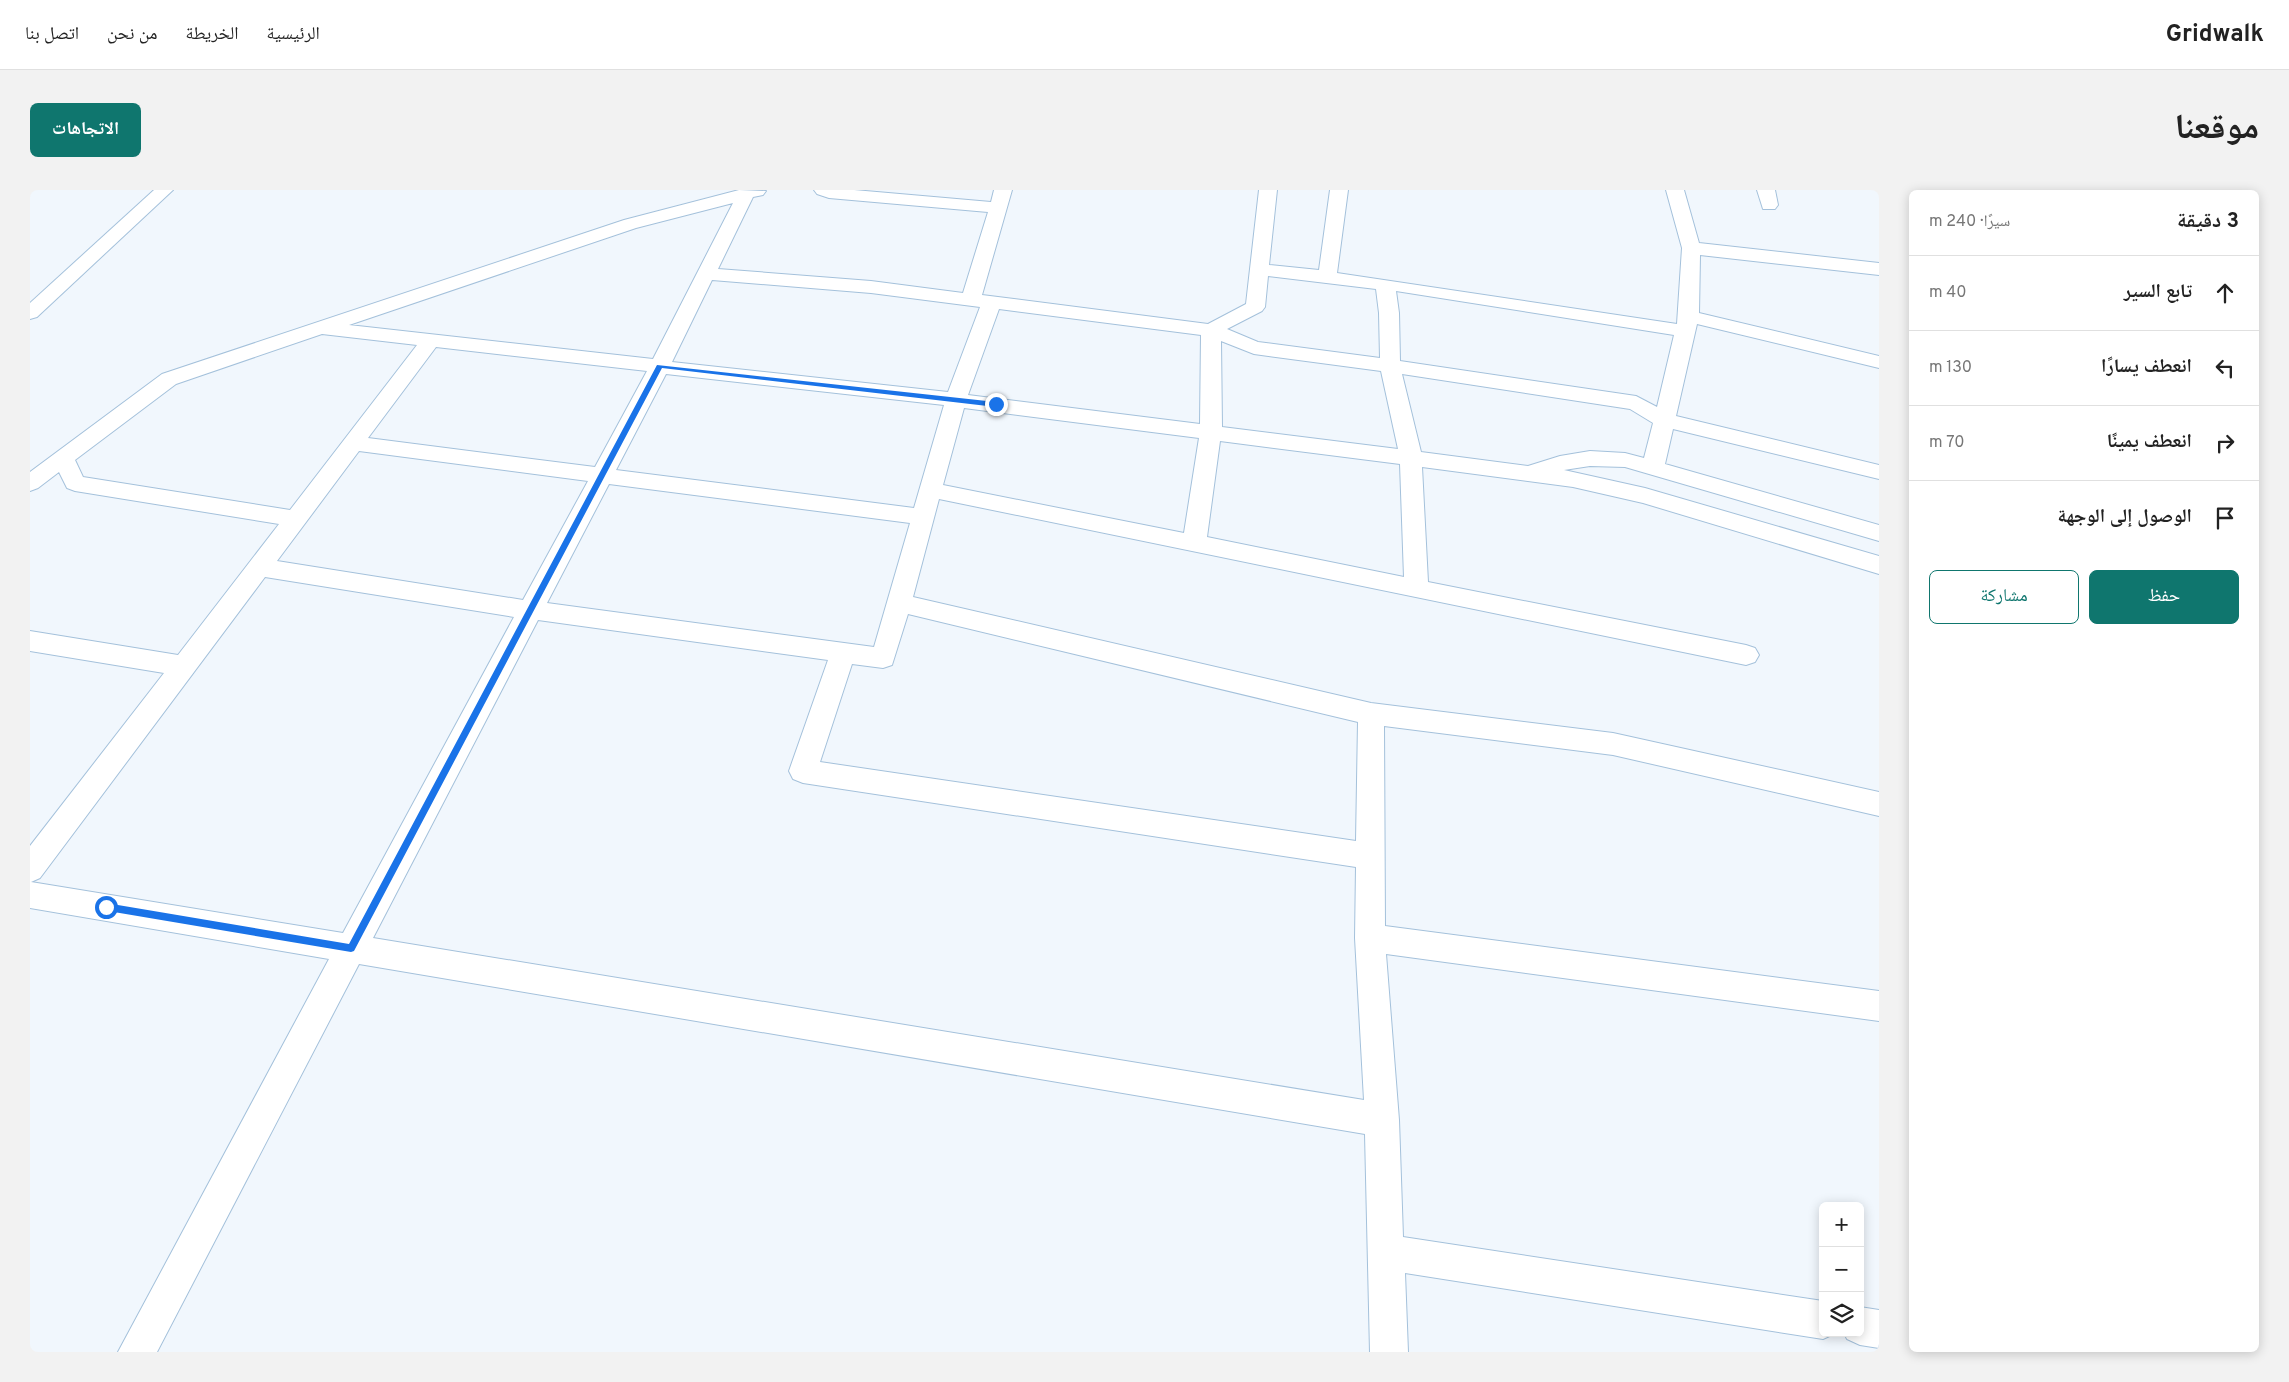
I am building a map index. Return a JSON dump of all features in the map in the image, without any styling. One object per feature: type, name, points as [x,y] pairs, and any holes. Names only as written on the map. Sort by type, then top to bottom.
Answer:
[{"type":"street","points":[[30,313],[164,190]]},
{"type":"street","points":[[720,190],[751,191]]},
{"type":"street","points":[[823,190],[829,193],[998,208]]},
{"type":"street","points":[[259,567],[530,610],[883,658],[956,400],[982,300],[998,208],[1003,190]]},
{"type":"street","points":[[1211,330],[1255,307],[1268,190]]},
{"type":"street","points":[[1327,278],[1339,190]]},
{"type":"street","points":[[1653,467],[1687,324],[1691,248],[1675,190]]},
{"type":"street","points":[[136,1352],[660,366],[706,274],[751,191]]},
{"type":"street","points":[[30,483],[169,379],[630,224],[751,191]]},
{"type":"street","points":[[1691,248],[1879,269]]},
{"type":"street","points":[[1259,269],[1687,324],[1879,362]]},
{"type":"street","points":[[706,274],[871,287],[1211,330],[1254,348],[1390,366],[1636,403],[1663,420],[1876,472]]},
{"type":"street","points":[[1385,284],[1390,313],[1390,366],[1411,457],[1416,588]]},
{"type":"street","points":[[320,328],[956,400],[1573,479],[1645,496],[1879,565]]},
{"type":"street","points":[[1194,544],[1211,432],[1211,330]]},
{"type":"street","points":[[30,869],[431,340]]},
{"type":"street","points":[[353,443],[923,517]]},
{"type":"street","points":[[1528,473],[1571,460],[1588,458],[1625,460],[1879,533]]},
{"type":"street","points":[[64,459],[76,483],[296,518]]},
{"type":"street","points":[[931,490],[1746,655]]},
{"type":"street","points":[[899,603],[1371,714],[1613,744],[1879,804]]},
{"type":"street","points":[[30,640],[184,666]]},
{"type":"street","points":[[842,653],[803,771],[1370,856]]},
{"type":"street","points":[[1371,714],[1370,938],[1382,1120],[1389,1352]]},
{"type":"street","points":[[30,895],[1382,1120]]},
{"type":"street","points":[[1370,938],[1879,1006]]},
{"type":"street","points":[[1386,1252],[1819,1319]]},
{"type":"street","points":[[1864,1326],[1879,1328]]},
{"type":"route","points":[[106,907],[351,948],[660,366],[996,404]]}]
